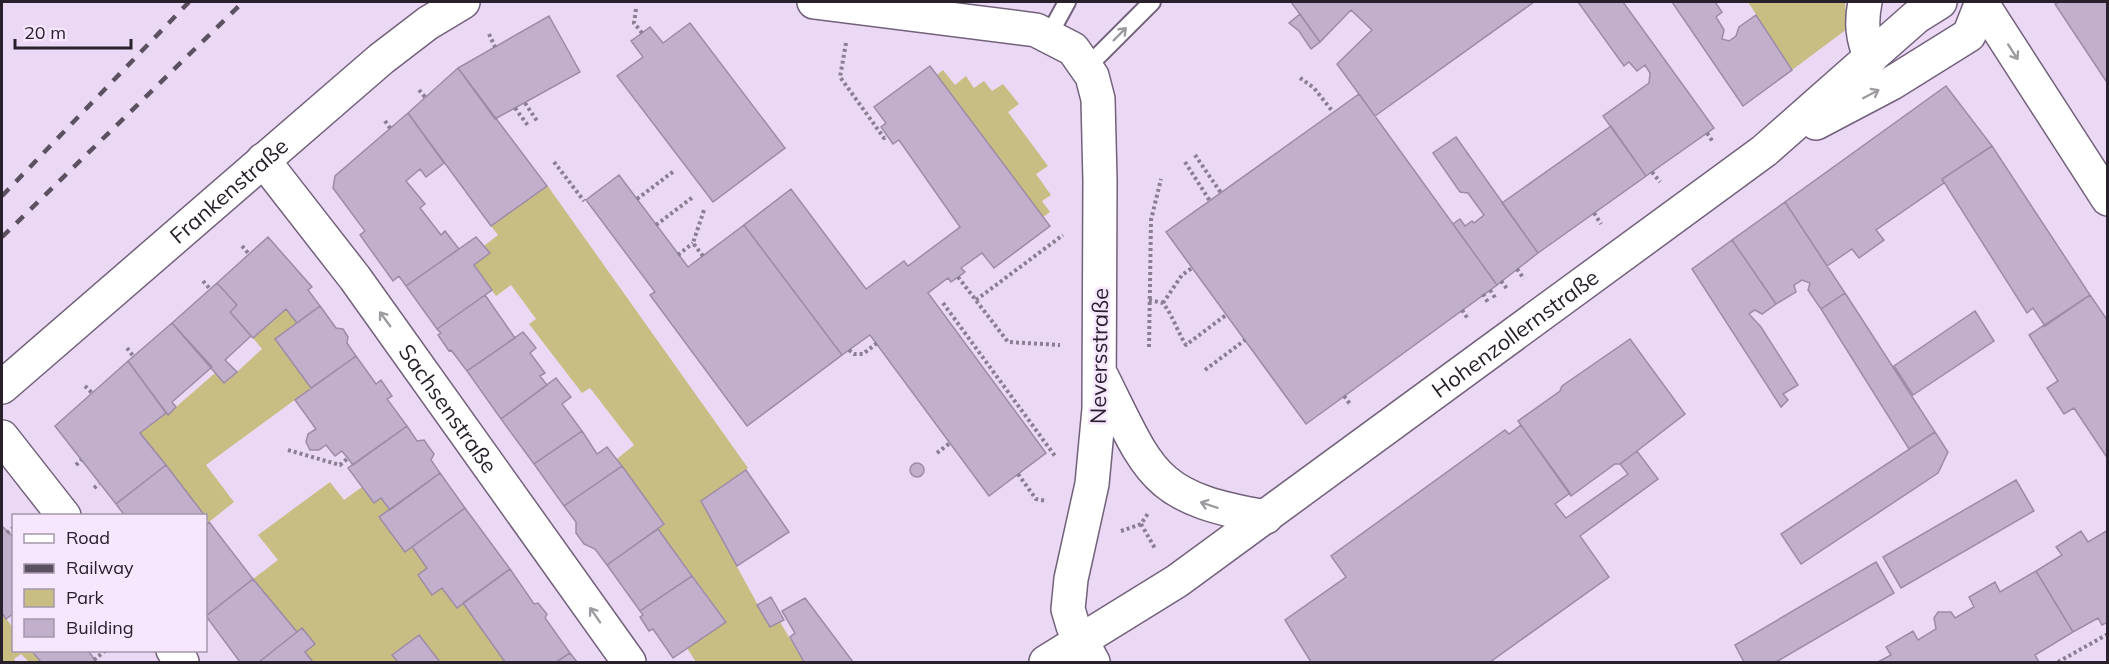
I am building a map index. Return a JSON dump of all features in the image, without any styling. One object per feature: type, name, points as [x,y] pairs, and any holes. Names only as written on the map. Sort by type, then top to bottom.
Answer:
[{"type":"street","name":"Frankenstraße","points":[[2,387],[263,160],[411,36],[463,2]]},
{"type":"street","points":[[814,2],[1014,26],[1049,35],[1073,49],[1088,66]]},
{"type":"street","points":[[1865,2],[1861,20],[1871,58]]},
{"type":"street","points":[[1977,2],[2108,199]]},
{"type":"street","name":"Hohenzollernstraße","points":[[1764,151],[1942,53],[1968,35],[1977,2]]},
{"type":"street","name":"Hohenzollernstraße","points":[[1046,663],[1087,652],[1177,581],[1764,151],[1871,58],[1920,7]]},
{"type":"street","name":"Neversstraße","points":[[1087,652],[1070,618],[1068,597],[1092,484],[1100,374],[1098,99],[1088,66]]},
{"type":"street","name":"Sachsenstraße","points":[[263,160],[362,287],[629,663]]},
{"type":"street","points":[[1100,374],[1139,452],[1158,477],[1183,495],[1206,504],[1266,517]]},
{"type":"street","points":[[2,436],[62,514]]},
{"type":"lane","points":[[1049,35],[1067,2]]},
{"type":"lane","points":[[1088,66],[1152,2]]},
{"type":"path","points":[[636,9],[634,23],[642,33]]},
{"type":"path","points":[[489,34],[495,47]]},
{"type":"path","points":[[846,39],[840,77],[884,138],[887,136]]},
{"type":"path","points":[[1300,78],[1314,88],[1333,112]]},
{"type":"path","points":[[419,90],[425,97]]},
{"type":"path","points":[[525,103],[537,121]]},
{"type":"path","points":[[515,108],[529,127]]},
{"type":"path","points":[[384,121],[390,128]]},
{"type":"path","points":[[1707,133],[1714,143]]},
{"type":"path","points":[[1195,155],[1221,193]]},
{"type":"path","points":[[554,162],[584,201]]},
{"type":"path","points":[[1185,162],[1210,201]]},
{"type":"path","points":[[637,199],[674,171]]},
{"type":"path","points":[[1652,172],[1660,182]]},
{"type":"path","points":[[1149,347],[1151,220],[1161,179]]},
{"type":"path","points":[[656,225],[693,196]]},
{"type":"path","points":[[678,255],[693,243],[704,210]]},
{"type":"path","points":[[1594,213],[1601,224]]},
{"type":"path","points":[[976,300],[1063,234]]},
{"type":"path","points":[[693,243],[703,256]]},
{"type":"path","points":[[242,246],[249,254]]},
{"type":"path","points":[[1163,303],[1182,275],[1192,268]]},
{"type":"path","points":[[1517,269],[1524,279]]},
{"type":"path","points":[[958,277],[1008,342],[1060,345]]},
{"type":"path","points":[[202,281],[210,289]]},
{"type":"path","points":[[1502,281],[1508,290]]},
{"type":"path","points":[[1490,290],[1496,299]]},
{"type":"path","points":[[1483,294],[1489,304]]},
{"type":"path","points":[[1149,300],[1163,303],[1172,315],[1173,326],[1186,345],[1226,315]]},
{"type":"path","points":[[943,303],[1054,456]]},
{"type":"path","points":[[1462,309],[1468,319]]},
{"type":"path","points":[[1205,370],[1245,340]]},
{"type":"path","points":[[849,350],[854,354],[863,354],[877,343]]},
{"type":"path","points":[[127,348],[134,357]]},
{"type":"path","points":[[86,386],[92,393]]},
{"type":"path","points":[[1344,396],[1350,404]]},
{"type":"path","points":[[937,453],[950,442]]},
{"type":"path","points":[[288,450],[340,465],[348,458]]},
{"type":"path","points":[[76,465],[81,460]]},
{"type":"path","points":[[1018,474],[1036,498],[1047,501]]},
{"type":"path","points":[[94,488],[99,484]]},
{"type":"path","points":[[1121,531],[1141,524],[1156,550]]},
{"type":"path","points":[[7,533],[12,529]]},
{"type":"path","points":[[2058,663],[2108,634]]},
{"type":"path","points":[[94,660],[105,652]]},
{"type":"green space","points":[[1748,2],[1845,2],[1847,29],[1792,70]]},
{"type":"green space","points":[[943,70],[955,85],[966,76],[974,88],[984,81],[992,91],[1003,84],[1019,104],[1008,112],[1048,166],[1036,174],[1051,195],[1042,201],[1050,212],[1043,217],[937,75]]},
{"type":"green space","points":[[547,185],[748,468],[701,501],[770,627],[780,622],[804,662],[696,662],[687,648],[726,621],[658,529],[664,524],[617,459],[634,445],[590,388],[582,393],[529,324],[536,319],[511,285],[496,296],[474,265],[489,253],[484,246],[498,235],[491,226]]},
{"type":"green space","points":[[286,309],[297,323],[276,339],[311,388],[206,465],[234,502],[209,522],[207,514],[203,514],[140,433],[166,413],[168,414],[215,373],[225,383],[262,349],[253,338]]},
{"type":"green space","points":[[330,482],[344,500],[362,487],[374,503],[381,498],[390,510],[405,552],[412,547],[427,568],[418,575],[432,594],[442,588],[457,608],[463,603],[505,662],[440,662],[419,635],[393,654],[398,662],[313,662],[305,652],[302,628],[297,632],[253,579],[278,560],[258,535]]},
{"type":"green space","points":[[2,613],[12,627],[12,652],[32,652],[41,662],[29,662],[21,654],[14,659],[16,662],[2,662]]},
{"type":"building","points":[[1291,2],[1534,2],[1375,116],[1337,64],[1372,30],[1351,10],[1320,42]]},
{"type":"building","points":[[1578,2],[1623,2],[1714,128],[1646,176],[1603,116],[1649,83],[1650,73],[1645,65],[1637,71],[1629,62],[1624,66]]},
{"type":"building","points":[[1672,2],[1715,2],[1722,12],[1716,17],[1724,30],[1722,39],[1729,41],[1736,36],[1739,27],[1756,15],[1792,70],[1743,106]]},
{"type":"building","points":[[2059,2],[2108,2],[2108,84],[2055,4]]},
{"type":"building","points":[[1300,14],[1320,42],[1311,49],[1299,31],[1289,23]]},
{"type":"building","points":[[549,16],[580,72],[495,119],[458,68]]},
{"type":"building","points":[[690,23],[785,148],[713,202],[617,76],[643,57],[631,41],[650,27],[663,43]]},
{"type":"building","points":[[930,66],[1050,226],[994,268],[982,253],[961,268],[965,272],[951,282],[948,278],[928,293],[1046,453],[989,496],[870,335],[842,355],[744,225],[791,189],[866,289],[904,261],[908,266],[960,227],[899,140],[893,144],[881,127],[886,123],[874,107]]},
{"type":"building","points":[[458,68],[547,186],[491,226],[408,113]]},
{"type":"building","points":[[1946,86],[1992,146],[1942,179],[1944,183],[1876,230],[1884,240],[1859,258],[1852,249],[1827,266],[1785,202]]},
{"type":"building","points":[[1359,94],[1497,285],[1306,424],[1166,232]]},
{"type":"building","points":[[408,113],[444,163],[426,177],[420,169],[406,181],[425,204],[420,208],[441,235],[445,231],[459,249],[406,286],[399,276],[393,281],[360,235],[365,231],[333,188],[335,176]]},
{"type":"building","points":[[1611,126],[1646,176],[1538,253],[1502,203]]},
{"type":"building","points":[[1456,137],[1538,253],[1497,285],[1453,224],[1460,219],[1465,226],[1472,221],[1474,223],[1484,215],[1468,193],[1460,192],[1433,153]]},
{"type":"building","points":[[1992,146],[2090,295],[2045,326],[2033,308],[2027,313],[1942,179]]},
{"type":"building","points":[[619,175],[688,267],[744,225],[842,355],[747,426],[650,295],[655,292],[586,200]]},
{"type":"building","points":[[1785,202],[1845,293],[1821,309],[1808,290],[1810,283],[1802,280],[1794,285],[1796,292],[1776,304],[1732,240]]},
{"type":"building","points":[[268,237],[312,287],[308,290],[320,306],[297,323],[286,309],[253,338],[230,312],[237,305],[217,283]]},
{"type":"building","points":[[476,237],[490,253],[474,265],[492,290],[437,329],[406,286]]},
{"type":"building","points":[[1732,240],[1776,304],[1762,314],[1755,310],[1749,314],[1761,327],[1798,385],[1783,394],[1788,400],[1781,407],[1692,269]]},
{"type":"building","points":[[217,283],[237,305],[230,312],[251,336],[225,360],[237,372],[224,383],[172,323]]},
{"type":"building","points":[[1845,293],[1935,432],[1909,449],[1821,309]]},
{"type":"building","points":[[485,295],[515,338],[467,371],[451,350],[449,351],[438,335],[441,333],[437,329]]},
{"type":"building","points":[[2090,295],[2108,321],[2108,459],[2074,408],[2064,414],[2047,388],[2058,381],[2029,335]]},
{"type":"building","points":[[320,306],[336,328],[343,329],[348,337],[347,343],[356,356],[311,388],[275,339]]},
{"type":"building","points":[[1975,311],[1994,341],[1913,395],[1894,366]]},
{"type":"building","points":[[172,323],[212,367],[172,402],[176,407],[168,415],[128,361]]},
{"type":"building","points":[[523,332],[536,348],[530,353],[545,373],[540,376],[547,385],[501,419],[467,371]]},
{"type":"building","points":[[1630,339],[1685,414],[1620,464],[1615,464],[1571,496],[1518,421],[1560,391],[1562,386]]},
{"type":"building","points":[[356,356],[376,384],[381,380],[392,396],[387,399],[407,426],[353,465],[342,451],[335,456],[326,445],[319,450],[310,450],[306,442],[308,434],[316,429],[295,400]]},
{"type":"building","points":[[128,361],[166,413],[140,433],[166,465],[116,504],[55,426]]},
{"type":"building","points":[[556,378],[571,397],[562,404],[582,431],[534,464],[501,419]]},
{"type":"building","points":[[1521,425],[1570,493],[1555,504],[1566,518],[1628,474],[1620,464],[1637,451],[1658,479],[1580,536],[1609,577],[1490,662],[1311,662],[1285,620],[1346,577],[1331,556],[1505,430],[1509,434]]},
{"type":"building","points":[[407,426],[417,441],[424,440],[434,454],[431,460],[440,473],[390,510],[381,498],[374,503],[348,468]]},
{"type":"building","points":[[582,431],[597,454],[607,447],[622,466],[564,506],[534,464]]},
{"type":"building","points":[[1935,432],[1948,452],[1938,473],[1801,564],[1781,534]]},
{"type":"building","points":[[914,463],[920,463],[924,470],[920,477],[914,477],[910,473],[910,467]]},
{"type":"building","points":[[166,465],[203,514],[124,514],[116,504]]},
{"type":"building","points":[[622,466],[664,524],[607,565],[595,549],[584,544],[576,533],[576,522],[564,506]]},
{"type":"building","points":[[746,470],[789,532],[737,566],[701,501]]},
{"type":"building","points":[[440,473],[465,508],[405,552],[379,517]]},
{"type":"building","points":[[2016,480],[2034,511],[1901,588],[1883,557]]},
{"type":"building","points":[[465,508],[510,569],[457,608],[442,588],[432,595],[418,575],[427,568],[412,547]]},
{"type":"building","points":[[209,522],[253,579],[207,615],[207,524]]},
{"type":"building","points":[[2,526],[12,536],[12,614],[6,619],[2,613]]},
{"type":"building","points":[[658,529],[692,576],[640,611],[607,565]]},
{"type":"building","points":[[2108,530],[2108,622],[2102,625],[2098,618],[2073,632],[2036,571],[2062,555],[2056,547],[2081,531],[2088,542]]},
{"type":"building","points":[[1876,562],[1894,593],[1776,662],[1744,662],[1735,645]]},
{"type":"building","points":[[510,569],[534,604],[538,603],[547,614],[545,618],[570,653],[556,662],[505,662],[463,603]]},
{"type":"building","points":[[2036,571],[2073,632],[2035,655],[2039,662],[1878,662],[1891,655],[1886,647],[1913,631],[1918,640],[1936,629],[1934,618],[1938,612],[1951,612],[1955,618],[1974,607],[1969,597],[1995,582],[2000,592]]},
{"type":"building","points":[[692,576],[726,622],[673,658],[653,629],[649,631],[640,617],[643,615],[640,611]]},
{"type":"building","points":[[253,579],[297,632],[259,662],[240,662],[207,615]]},
{"type":"building","points":[[771,597],[784,620],[770,627],[757,605]]},
{"type":"building","points":[[805,598],[853,662],[804,662],[790,637],[795,633],[782,611]]},
{"type":"building","points":[[302,628],[315,644],[305,652],[313,662],[259,662]]},
{"type":"building","points":[[419,635],[440,662],[398,662],[392,655]]},
{"type":"building","points":[[33,652],[89,652],[96,662],[41,662]]},
{"type":"building","points":[[570,653],[577,662],[556,662]]},
{"type":"railway","points":[[2,196],[189,2]]},
{"type":"railway","points":[[2,237],[243,2]]}]
